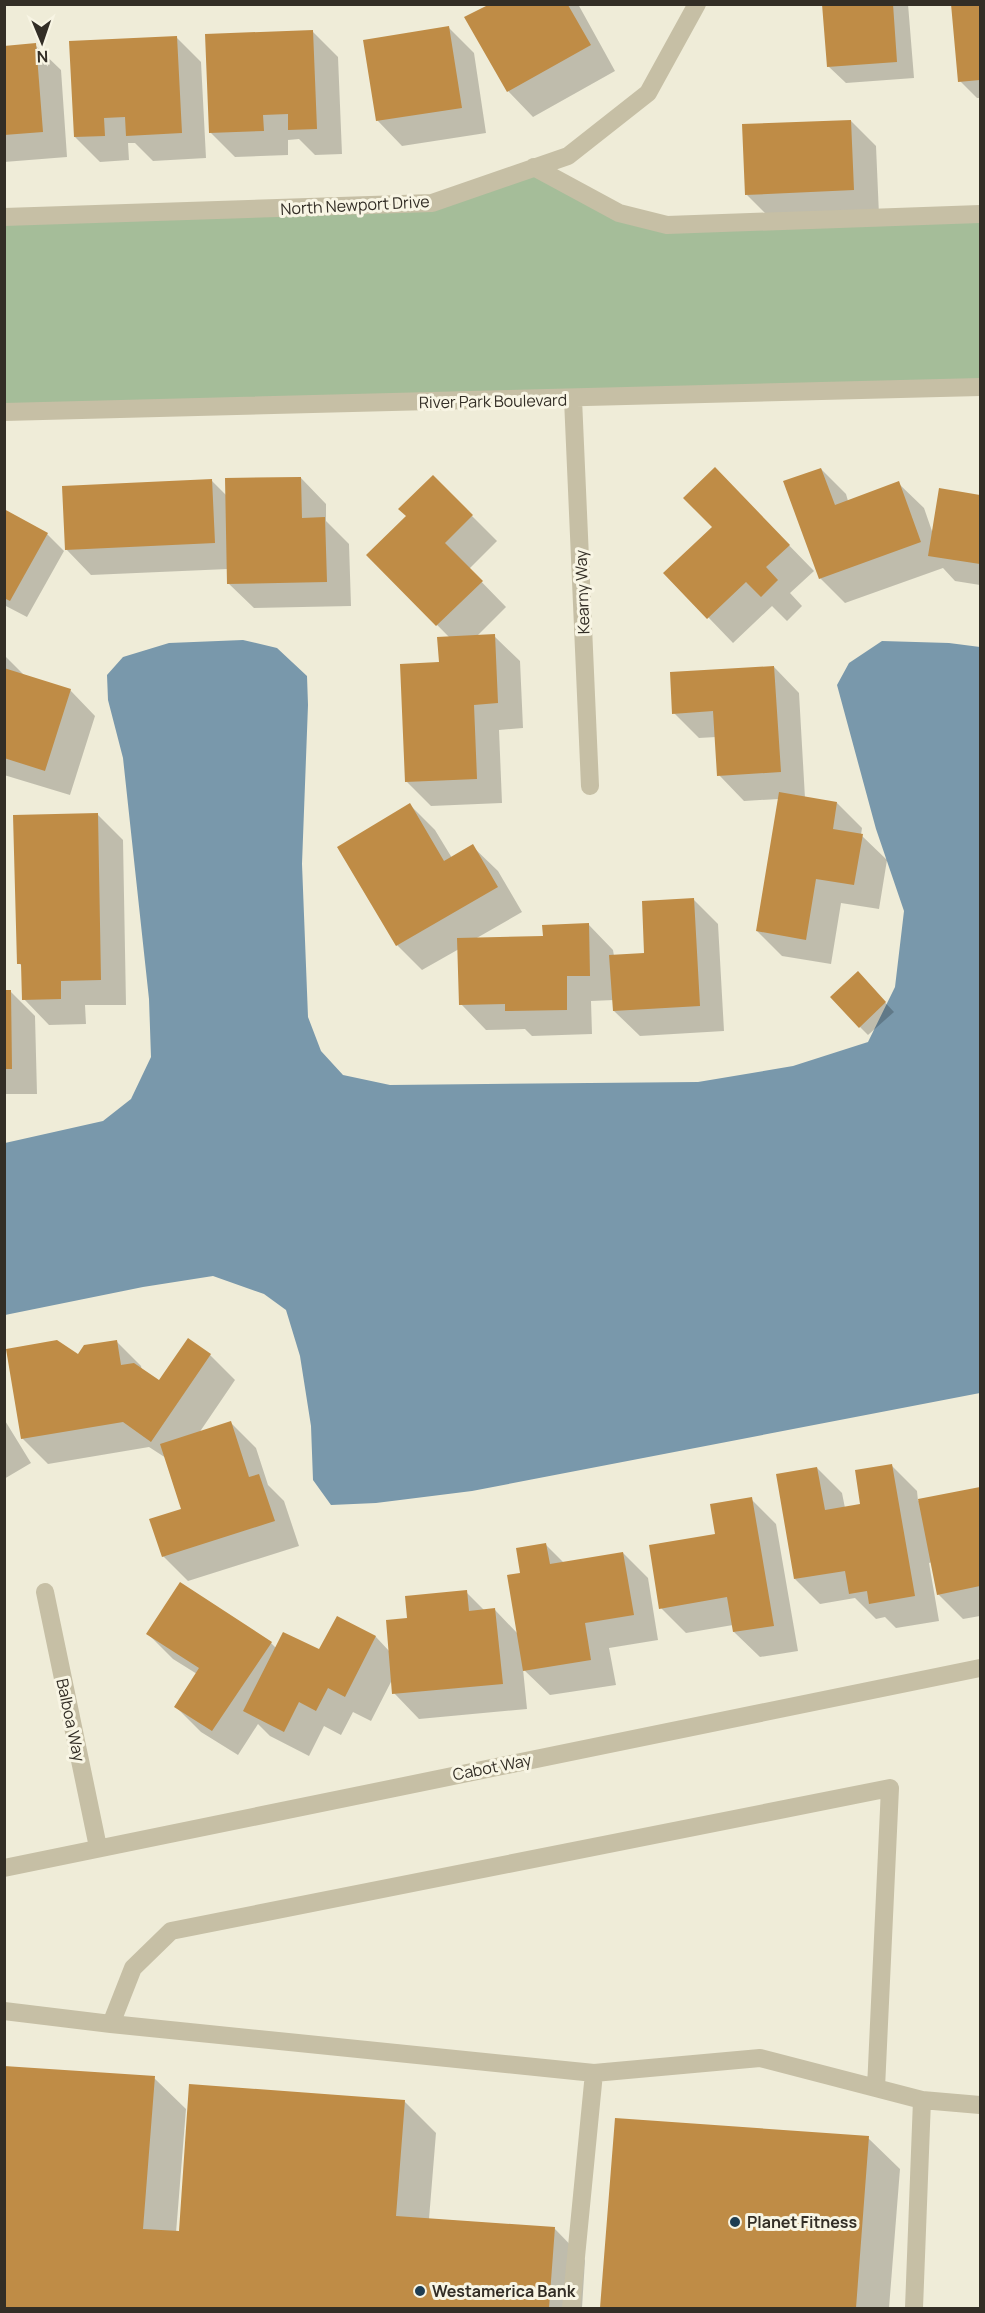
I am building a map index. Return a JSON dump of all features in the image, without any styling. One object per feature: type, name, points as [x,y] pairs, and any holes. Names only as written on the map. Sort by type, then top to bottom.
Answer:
[{"type":"street","name":"North Newport Drive","points":[[4,217],[432,203],[568,156],[648,93],[697,4]]},
{"type":"street","points":[[534,167],[619,213],[667,225],[981,214]]},
{"type":"street","name":"River Park Boulevard","points":[[4,412],[981,387]]},
{"type":"street","name":"Kearny Way","points":[[573,399],[590,786]]},
{"type":"street","name":"Balboa Way","points":[[45,1592],[98,1847]]},
{"type":"street","name":"Cabot Way","points":[[4,1868],[981,1668]]},
{"type":"street","points":[[111,2024],[133,1968],[171,1931],[890,1788],[876,2088]]},
{"type":"street","points":[[4,2011],[594,2073],[760,2058],[922,2100],[981,2105]]},
{"type":"street","points":[[571,2308],[594,2073]]},
{"type":"street","points":[[915,2308],[922,2100]]},
{"type":"green space","points":[[534,167],[667,225],[980,214],[980,387],[5,412],[4,217],[432,203]]},
{"type":"water","points":[[243,640],[277,648],[307,676],[302,864],[308,1017],[321,1051],[343,1075],[390,1085],[698,1082],[793,1066],[868,1042],[895,987],[904,911],[876,829],[837,685],[849,663],[882,641],[949,643],[980,647],[980,1393],[472,1491],[376,1503],[331,1505],[313,1480],[311,1426],[300,1356],[286,1310],[264,1294],[213,1276],[143,1287],[5,1315],[5,1143],[103,1121],[131,1099],[151,1057],[149,999],[123,758],[108,700],[107,675],[123,657],[169,643]]},
{"type":"building","points":[[822,4],[893,4],[897,62],[827,67]]},
{"type":"building","points":[[951,4],[980,4],[980,80],[958,82]]},
{"type":"building","points":[[488,5],[568,5],[591,45],[507,92],[464,17]]},
{"type":"building","points":[[449,26],[462,108],[376,121],[363,40]]},
{"type":"building","points":[[313,30],[317,129],[288,130],[288,114],[263,115],[264,131],[209,133],[205,34]]},
{"type":"building","points":[[177,36],[182,133],[126,136],[125,117],[104,118],[105,136],[74,137],[69,41]]},
{"type":"building","points":[[36,43],[43,132],[4,135],[4,46]]},
{"type":"building","points":[[851,120],[854,190],[745,195],[742,124]]},
{"type":"building","points":[[715,467],[790,545],[766,567],[778,580],[761,597],[746,582],[707,619],[663,573],[712,527],[683,498]]},
{"type":"building","points":[[821,468],[835,505],[899,481],[921,542],[819,579],[783,481]]},
{"type":"building","points":[[433,475],[473,515],[445,543],[483,581],[436,626],[366,555],[406,516],[398,509]]},
{"type":"building","points":[[301,477],[302,518],[325,517],[327,582],[227,584],[225,478]]},
{"type":"building","points":[[212,479],[215,543],[65,550],[62,486]]},
{"type":"building","points":[[939,488],[980,495],[980,564],[928,556]]},
{"type":"building","points":[[4,509],[48,533],[10,601],[4,598]]},
{"type":"building","points":[[495,634],[498,703],[474,705],[477,779],[405,782],[400,664],[439,662],[437,637]]},
{"type":"building","points":[[774,666],[781,772],[717,776],[713,711],[672,714],[670,672]]},
{"type":"building","points":[[4,668],[71,689],[45,771],[4,758]]},
{"type":"building","points":[[779,792],[837,802],[833,829],[863,834],[854,885],[816,879],[806,940],[756,931]]},
{"type":"building","points":[[410,803],[444,861],[473,844],[498,887],[396,946],[337,847]]},
{"type":"building","points":[[98,813],[101,980],[61,981],[61,999],[22,1000],[21,964],[17,964],[13,815]]},
{"type":"building","points":[[694,898],[700,1006],[613,1011],[609,955],[644,953],[642,901]]},
{"type":"building","points":[[589,923],[590,976],[567,976],[567,1010],[505,1011],[505,1004],[459,1005],[457,938],[543,936],[542,925]]},
{"type":"building","points":[[858,971],[886,1002],[859,1028],[830,997]]},
{"type":"building","points":[[4,990],[11,990],[12,1069],[4,1069]]},
{"type":"building","points":[[188,1338],[211,1354],[151,1442],[123,1422],[21,1439],[6,1349],[57,1340],[78,1354],[84,1345],[117,1340],[121,1365],[134,1363],[159,1380]]},
{"type":"building","points":[[231,1421],[249,1477],[259,1474],[275,1521],[162,1557],[149,1519],[181,1509],[160,1444]]},
{"type":"building","points":[[892,1464],[915,1596],[869,1604],[867,1591],[849,1594],[845,1571],[794,1579],[776,1474],[817,1467],[825,1510],[860,1504],[855,1470]]},
{"type":"building","points":[[980,1487],[980,1586],[937,1595],[918,1499]]},
{"type":"building","points":[[752,1497],[774,1626],[733,1632],[727,1597],[659,1609],[649,1545],[715,1534],[710,1504]]},
{"type":"building","points":[[546,1543],[550,1564],[623,1552],[634,1615],[585,1623],[591,1660],[523,1671],[507,1575],[520,1573],[516,1548]]},
{"type":"building","points":[[180,1582],[272,1642],[212,1731],[174,1707],[199,1668],[146,1634]]},
{"type":"building","points":[[467,1590],[469,1611],[495,1608],[503,1684],[392,1694],[386,1620],[407,1618],[405,1596]]},
{"type":"building","points":[[337,1616],[376,1636],[345,1697],[328,1688],[316,1711],[299,1702],[284,1732],[243,1711],[283,1632],[319,1649]]},
{"type":"building","points":[[4,2066],[155,2076],[143,2229],[179,2231],[189,2084],[405,2100],[396,2216],[555,2227],[549,2308],[4,2308]]},
{"type":"building","name":"Planet Fitness","points":[[615,2118],[869,2136],[856,2308],[600,2308]]},
{"type":"place","name":"Planet Fitness","points":[[735,2222]]},
{"type":"place","name":"Westamerica Bank","points":[[420,2291]]}]
